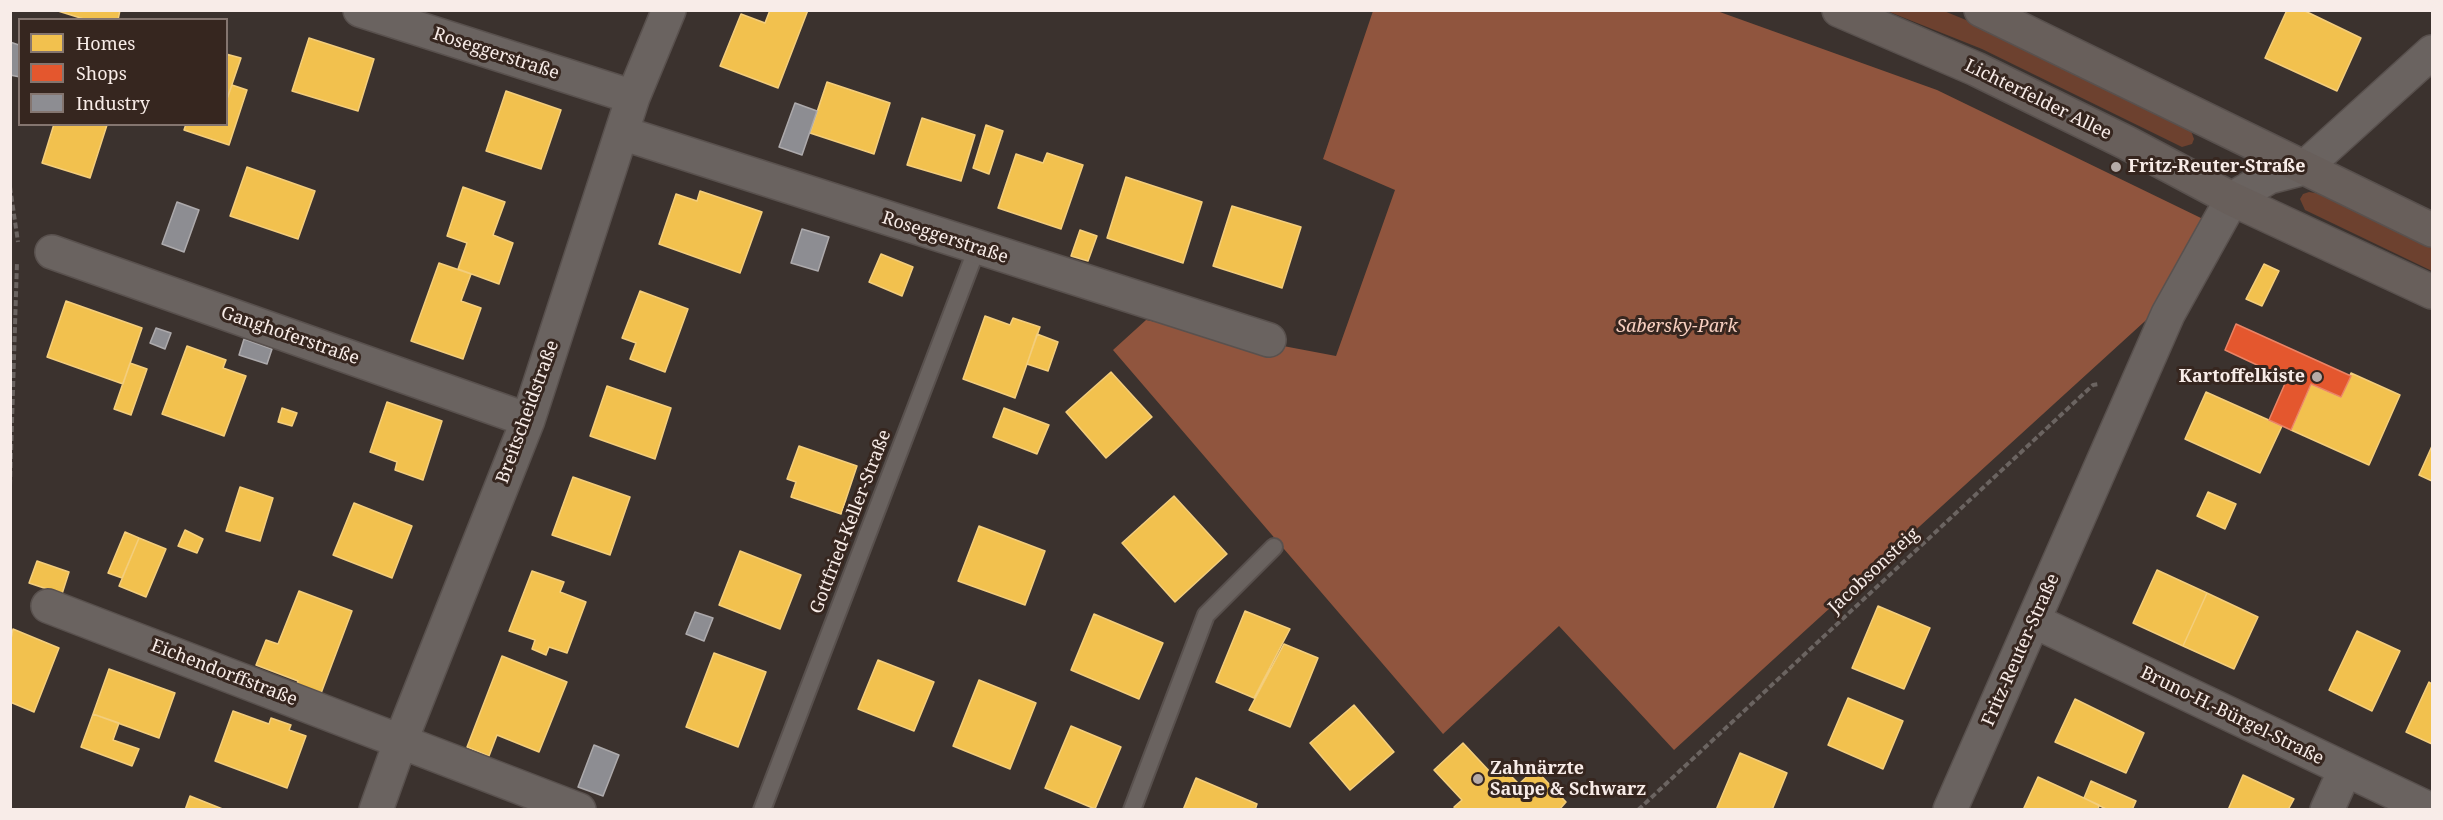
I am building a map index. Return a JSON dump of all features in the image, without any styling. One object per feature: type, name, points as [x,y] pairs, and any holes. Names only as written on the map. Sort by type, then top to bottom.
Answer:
[{"type":"main road","name":"Lichterfelder Allee","points":[[1839,10],[1976,69],[2127,143],[2232,199],[2433,292]]},
{"type":"main road","points":[[1981,10],[2433,230]]},
{"type":"street","name":"Roseggerstraße","points":[[360,10],[633,97]]},
{"type":"street","name":"Breitscheidstraße","points":[[376,810],[401,740],[528,420],[633,97],[669,10]]},
{"type":"street","points":[[2232,199],[2269,177],[2304,168],[2433,52]]},
{"type":"street","name":"Roseggerstraße","points":[[622,133],[1269,340]]},
{"type":"street","name":"Fritz-Reuter-Straße","points":[[1950,810],[2168,314],[2232,199]]},
{"type":"street","name":"Ganghoferstraße","points":[[52,252],[528,420]]},
{"type":"street","name":"Eichendorffstraße","points":[[48,606],[579,810]]},
{"type":"street","name":"Bruno-H.-Bürgel-Straße","points":[[2034,621],[2431,810]]},
{"type":"street","points":[[2327,810],[2345,770]]},
{"type":"lane","name":"Gottfried-Keller-Straße","points":[[762,810],[977,248]]},
{"type":"lane","points":[[1132,810],[1206,615],[1274,547]]},
{"type":"path","points":[[10,187],[18,240],[10,486]]},
{"type":"path","name":"Jacobsonsteig","points":[[1638,810],[2093,385],[2141,375]]},
{"type":"shaded area","points":[[1887,11],[1944,11],[1993,31],[2190,128],[2194,139],[2192,144],[2182,147],[1982,49]]},
{"type":"shaded area","points":[[2309,192],[2333,196],[2432,244],[2432,271],[2305,210],[2300,199],[2303,194]]},
{"type":"green space","name":"Sabersky-Park","points":[[1373,11],[1717,11],[1937,90],[2203,219],[2166,302],[1674,750],[1559,626],[1443,734],[1113,350],[1146,320],[1336,356],[1395,190],[1323,159]]},
{"type":"building: Homes","points":[[120,10],[118,18],[81,18],[58,11]]},
{"type":"building: Homes","points":[[770,10],[808,10],[778,88],[720,66],[741,14],[765,23]]},
{"type":"building: Homes","points":[[2287,10],[2303,10],[2361,38],[2337,91],[2265,58]]},
{"type":"building: Homes","points":[[309,38],[374,59],[358,111],[292,91]]},
{"type":"building: Homes","points":[[228,55],[241,58],[228,96]]},
{"type":"building: Homes","points":[[827,82],[890,103],[874,154],[810,133]]},
{"type":"building: Homes","points":[[232,85],[247,90],[229,145],[184,130],[185,126],[228,126],[228,96]]},
{"type":"building: Homes","points":[[506,91],[561,110],[541,169],[486,151]]},
{"type":"building: Homes","points":[[922,118],[975,135],[961,181],[907,165]]},
{"type":"building: Homes","points":[[986,125],[1003,131],[989,174],[973,168]]},
{"type":"building: Homes","points":[[53,126],[107,126],[90,178],[42,163]]},
{"type":"building: Homes","points":[[1047,153],[1083,165],[1061,229],[998,208],[1016,154],[1043,163]]},
{"type":"building: Homes","points":[[247,167],[315,191],[298,239],[230,216]]},
{"type":"building: Homes","points":[[1126,177],[1202,202],[1183,263],[1107,238]]},
{"type":"building: Homes","points":[[463,187],[505,202],[493,235],[513,243],[499,284],[458,269],[467,243],[447,236]]},
{"type":"building: Homes","points":[[700,191],[762,212],[740,273],[659,244],[676,194],[697,201]]},
{"type":"building: Homes","points":[[1232,206],[1301,227],[1282,288],[1213,266]]},
{"type":"building: Homes","points":[[1080,230],[1097,236],[1088,261],[1071,256]]},
{"type":"building: Homes","points":[[881,254],[913,267],[902,296],[869,282]]},
{"type":"building: Homes","points":[[439,263],[471,274],[461,301],[481,308],[463,359],[411,341]]},
{"type":"building: Homes","points":[[2264,264],[2279,271],[2262,306],[2246,299]]},
{"type":"building: Homes","points":[[640,291],[688,309],[665,372],[630,359],[636,343],[622,338]]},
{"type":"building: Homes","points":[[66,301],[142,328],[123,384],[47,357]]},
{"type":"building: Homes","points":[[985,316],[1010,325],[1013,318],[1040,327],[1015,398],[963,379]]},
{"type":"building: Homes","points":[[1037,334],[1058,342],[1048,371],[1027,364]]},
{"type":"building: Homes","points":[[187,346],[226,360],[223,368],[246,376],[224,436],[162,414]]},
{"type":"building: Homes","points":[[130,363],[147,369],[131,415],[114,409]]},
{"type":"building: Homes","points":[[1111,372],[1152,417],[1106,458],[1066,412]]},
{"type":"building: Homes","points":[[2351,373],[2400,395],[2369,465],[2291,430],[2311,384],[2341,397]]},
{"type":"building: Homes","points":[[607,386],[671,408],[655,459],[590,436]]},
{"type":"building: Homes","points":[[2206,392],[2282,426],[2260,473],[2185,439]]},
{"type":"building: Homes","points":[[387,402],[442,421],[423,480],[395,470],[397,462],[370,452]]},
{"type":"building: Homes","points":[[282,408],[297,413],[292,426],[278,422]]},
{"type":"building: Homes","points":[[1004,408],[1049,425],[1037,454],[993,437]]},
{"type":"building: Homes","points":[[799,446],[857,466],[841,514],[791,497],[796,482],[787,479]]},
{"type":"building: Homes","points":[[2432,446],[2432,481],[2419,475]]},
{"type":"building: Homes","points":[[573,477],[630,497],[610,555],[552,535]]},
{"type":"building: Homes","points":[[240,487],[273,498],[260,541],[226,531]]},
{"type":"building: Homes","points":[[2208,492],[2236,504],[2225,529],[2197,516]]},
{"type":"building: Homes","points":[[1174,496],[1227,554],[1175,602],[1122,543]]},
{"type":"building: Homes","points":[[354,503],[412,526],[392,578],[333,555]]},
{"type":"building: Homes","points":[[979,526],[1045,551],[1025,605],[958,581]]},
{"type":"building: Homes","points":[[185,530],[203,539],[197,553],[178,546]]},
{"type":"building: Homes","points":[[125,532],[139,538],[122,578],[108,573]]},
{"type":"building: Homes","points":[[139,538],[166,549],[146,597],[119,586]]},
{"type":"building: Homes","points":[[740,551],[801,575],[780,629],[719,605]]},
{"type":"building: Homes","points":[[37,561],[69,572],[62,594],[29,583]]},
{"type":"building: Homes","points":[[2157,570],[2207,593],[2183,646],[2133,623]]},
{"type":"building: Homes","points":[[532,571],[564,582],[560,592],[586,602],[567,653],[549,647],[546,655],[532,649],[535,640],[509,631]]},
{"type":"building: Homes","points":[[299,591],[352,611],[320,696],[296,687],[298,681],[256,665],[266,640],[278,644]]},
{"type":"building: Homes","points":[[2207,593],[2258,617],[2234,669],[2183,646]]},
{"type":"building: Homes","points":[[1878,606],[1930,628],[1904,689],[1852,668]]},
{"type":"building: Homes","points":[[1245,611],[1290,629],[1254,698],[1216,682]]},
{"type":"building: Homes","points":[[1094,614],[1163,643],[1139,699],[1071,670]]},
{"type":"building: Homes","points":[[13,629],[59,648],[34,712],[10,702],[10,644]]},
{"type":"building: Homes","points":[[2357,631],[2400,651],[2372,711],[2329,690]]},
{"type":"building: Homes","points":[[1284,644],[1318,658],[1290,727],[1249,710]]},
{"type":"building: Homes","points":[[714,653],[766,672],[738,747],[686,727]]},
{"type":"building: Homes","points":[[502,656],[567,682],[539,752],[497,735],[489,756],[467,747]]},
{"type":"building: Homes","points":[[878,660],[934,682],[914,731],[858,709]]},
{"type":"building: Homes","points":[[109,669],[175,693],[159,738],[93,714]]},
{"type":"building: Homes","points":[[979,680],[1036,703],[1010,769],[953,746]]},
{"type":"building: Homes","points":[[2429,682],[2432,684],[2432,744],[2406,732]]},
{"type":"building: Homes","points":[[1848,698],[1903,721],[1883,769],[1828,745]]},
{"type":"building: Homes","points":[[2075,699],[2144,733],[2126,773],[2055,742]]},
{"type":"building: Homes","points":[[1354,705],[1394,752],[1350,790],[1310,743]]},
{"type":"building: Homes","points":[[233,711],[269,724],[271,718],[291,725],[289,730],[306,736],[287,788],[215,761]]},
{"type":"building: Homes","points":[[93,714],[119,723],[113,740],[139,749],[132,766],[81,747]]},
{"type":"building: Homes","points":[[1071,726],[1121,747],[1095,809],[1045,788]]},
{"type":"building: Homes","name":"Zahnärzte Saupe & Schwarz","points":[[1463,743],[1492,774],[1501,766],[1519,784],[1535,769],[1566,802],[1559,810],[1456,810],[1454,807],[1462,800],[1434,770]]},
{"type":"building: Homes","points":[[1740,753],[1787,773],[1772,810],[1716,810]]},
{"type":"building: Homes","points":[[2243,775],[2294,799],[2288,810],[2228,810]]},
{"type":"building: Homes","points":[[2038,777],[2099,805],[2098,810],[2023,810]]},
{"type":"building: Homes","points":[[1196,778],[1257,804],[1255,810],[1183,810]]},
{"type":"building: Homes","points":[[2091,781],[2136,801],[2132,810],[2108,810],[2084,798]]},
{"type":"building: Homes","points":[[190,796],[225,810],[185,810]]},
{"type":"building: Shops","name":"Kartoffelkiste","points":[[2236,324],[2351,376],[2341,397],[2311,384],[2291,430],[2269,420],[2287,379],[2225,350]]},
{"type":"building: Industry","points":[[10,42],[18,45],[18,77],[10,75]]},
{"type":"building: Industry","points":[[795,103],[817,111],[802,155],[779,147]]},
{"type":"building: Industry","points":[[177,202],[199,210],[184,252],[162,244]]},
{"type":"building: Industry","points":[[802,229],[829,237],[818,271],[791,263]]},
{"type":"building: Industry","points":[[156,328],[171,333],[165,349],[150,343]]},
{"type":"building: Industry","points":[[244,339],[272,349],[267,364],[239,355]]},
{"type":"building: Industry","points":[[695,612],[713,618],[704,641],[686,634]]},
{"type":"building: Industry","points":[[594,745],[619,755],[603,796],[578,787]]},
{"type":"place","name":"Fritz-Reuter-Straße","points":[[2116,167]]},
{"type":"place","name":"Kartoffelkiste","points":[[2317,377]]},
{"type":"place","name":"Zahnärzte Saupe & Schwarz","points":[[1478,779]]}]
